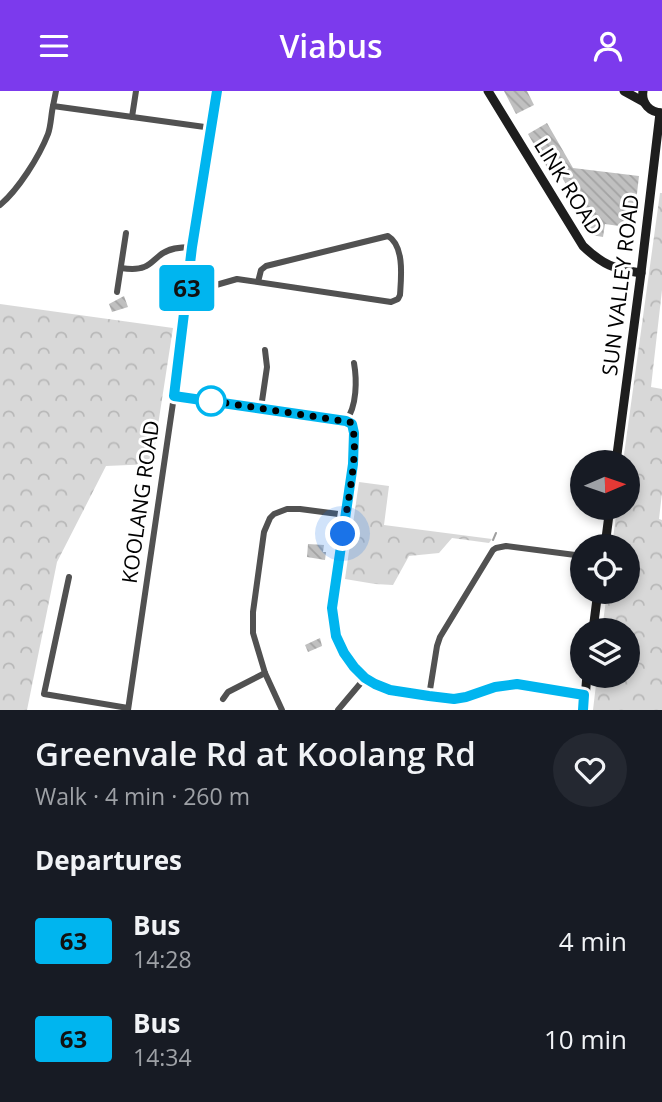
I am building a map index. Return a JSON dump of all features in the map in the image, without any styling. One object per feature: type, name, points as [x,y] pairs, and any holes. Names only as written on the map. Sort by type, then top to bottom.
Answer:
[{"type":"street","points":[[0,205],[14,191],[48,134],[56,91]]},
{"type":"street","points":[[132,117],[136,91]]},
{"type":"street","name":"KOOLANG ROAD","points":[[128,709],[174,396],[192,247],[217,91]]},
{"type":"street","name":"LINK ROAD","points":[[488,91],[583,246],[604,263],[641,273]]},
{"type":"street","points":[[624,91],[644,102]]},
{"type":"street","points":[[643,91],[644,102],[648,108],[661,113]]},
{"type":"street","points":[[53,106],[212,128]]},
{"type":"street","name":"SUN VALLEY ROAD","points":[[618,450],[641,273],[657,178],[661,113]]},
{"type":"street","points":[[117,292],[126,233]]},
{"type":"street","points":[[189,277],[200,285],[209,287],[234,279],[391,302],[400,295],[402,267],[395,242],[388,236],[266,267],[261,270],[258,282]]},
{"type":"street","points":[[121,268],[141,268],[170,250],[192,247]]},
{"type":"street","points":[[261,408],[267,367],[265,349]]},
{"type":"street","points":[[346,421],[353,407],[356,377],[354,363]]},
{"type":"street","points":[[174,396],[346,421],[353,426],[353,464],[332,608],[336,636],[344,653],[365,678],[390,690],[454,699],[495,687],[517,684],[584,695]]},
{"type":"street","points":[[282,710],[265,673],[253,633],[252,622],[264,532],[274,514],[287,509],[345,515]]},
{"type":"street","points":[[429,696],[440,637],[493,550],[506,546],[570,554]]},
{"type":"street","points":[[69,577],[44,694],[128,709]]},
{"type":"street","points":[[223,699],[228,692],[265,673]]},
{"type":"street","points":[[338,710],[365,678]]},
{"type":"street","points":[[583,710],[585,688]]},
{"type":"green space","points":[[662,193],[662,290],[651,387],[662,389],[662,493],[659,519],[662,520],[662,710],[593,710],[596,688],[640,688],[640,618],[604,618],[605,604],[640,604],[640,534],[614,534],[615,520],[640,520],[640,450],[625,450]]},
{"type":"green space","points":[[0,304],[173,328],[152,464],[106,466],[57,562],[27,710],[0,710]]},
{"type":"green space","points":[[359,482],[389,486],[384,525],[492,539],[489,543],[452,538],[439,553],[409,556],[393,585],[345,579]]},
{"type":"building","points":[[504,91],[527,91],[534,105],[516,114]]},
{"type":"building","points":[[547,123],[573,168],[639,176],[633,228],[605,224],[603,237],[592,235],[589,230],[590,222],[582,221],[585,195],[571,193],[556,167],[549,171],[528,134]]},
{"type":"building","points":[[124,296],[128,307],[112,312],[109,304]]},
{"type":"building","points":[[308,544],[324,545],[325,560],[307,557]]},
{"type":"building","points":[[320,638],[322,646],[308,652],[305,645]]},
{"type":"waterway","points":[[493,540],[496,533]]},
{"type":"bus line","name":"63","points":[[217,91],[192,247],[174,396],[352,424],[353,464],[332,608],[336,636],[344,653],[365,678],[390,690],[454,699],[495,687],[517,684],[584,695],[583,710]]},
{"type":"route","points":[[211,401],[206,400],[350,422],[354,433],[353,464],[343,534]]}]
